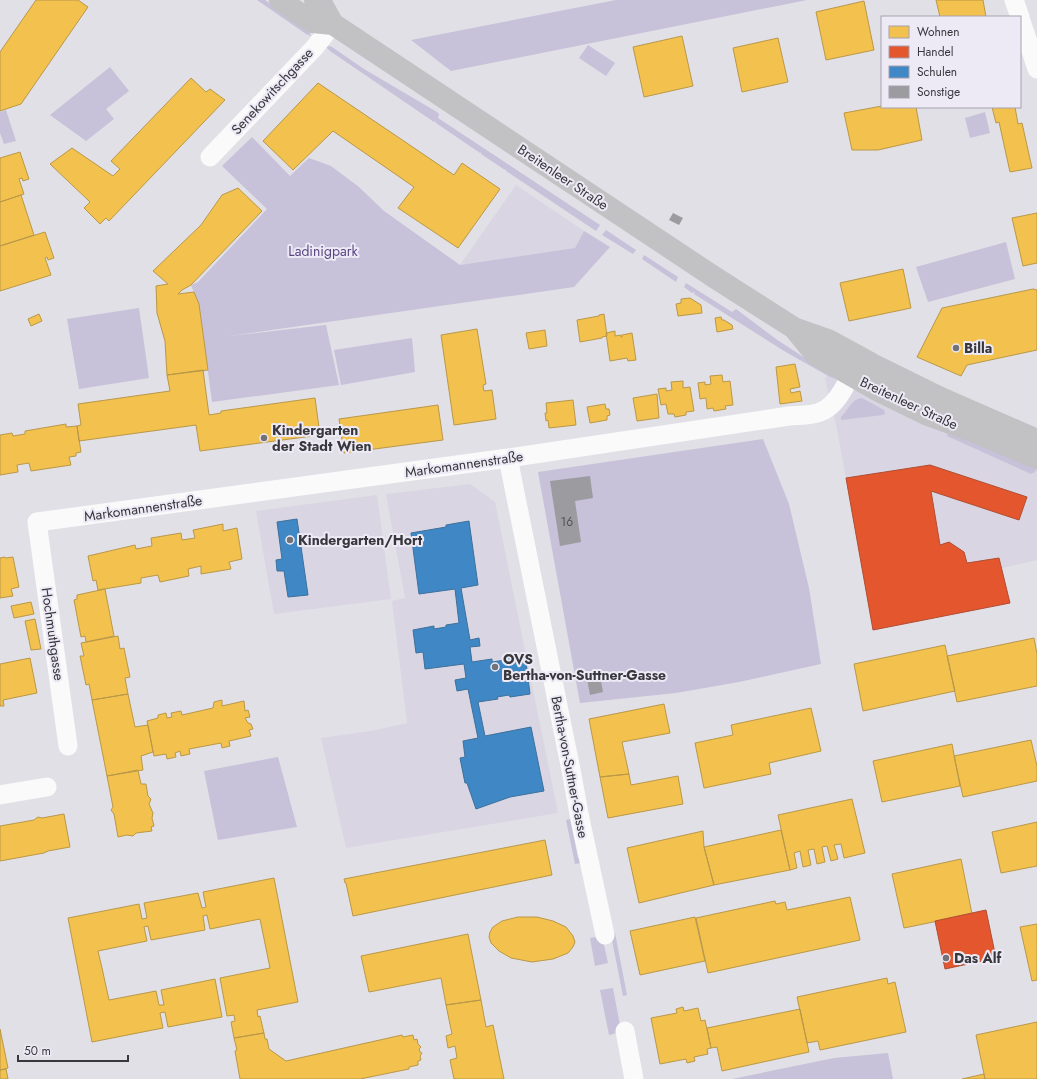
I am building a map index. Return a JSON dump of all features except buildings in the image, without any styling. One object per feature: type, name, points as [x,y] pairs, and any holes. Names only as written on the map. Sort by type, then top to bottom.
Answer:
[{"type":"main road","name":"Breitenleer Straße","points":[[280,0],[312,22],[333,24]]},
{"type":"main road","name":"Breitenleer Straße","points":[[315,0],[323,6],[333,24],[714,277],[794,328],[816,355],[854,365],[946,401],[1037,440]]},
{"type":"main road","name":"Breitenleer Straße","points":[[854,365],[880,392],[928,415],[977,433],[1037,458]]},
{"type":"street","points":[[1014,0],[1020,16]]},
{"type":"street","points":[[1021,20],[1037,69]]},
{"type":"street","name":"Senekowitschgasse","points":[[210,157],[315,47],[333,24]]},
{"type":"street","name":"Markomannenstraße","points":[[37,522],[508,458],[789,416],[815,414],[822,412],[832,405],[837,399],[854,365]]},
{"type":"street","name":"Bertha-von-Suttner-Gasse","points":[[508,458],[579,814],[605,935]]},
{"type":"street","name":"Hochmuthgasse","points":[[37,522],[68,746]]},
{"type":"street","points":[[0,795],[47,786]]},
{"type":"street","points":[[625,1031],[634,1079]]},
{"type":"shaded area","points":[[516,185],[584,231],[575,248],[460,265]]},
{"type":"shaded area","points":[[847,345],[1037,451],[1037,560],[1002,568],[1010,603],[873,630],[837,429],[825,379]]},
{"type":"shaded area","points":[[470,484],[495,502],[558,813],[346,848],[321,738],[371,731],[407,723],[392,601],[405,598],[386,494]]},
{"type":"shaded area","points":[[377,495],[391,599],[274,614],[256,511]]},
{"type":"green space","points":[[257,0],[265,0],[309,31],[311,36],[306,34]]},
{"type":"green space","points":[[616,0],[807,0],[451,71],[411,40]]},
{"type":"green space","points":[[588,45],[615,63],[606,76],[579,58]]},
{"type":"green space","points":[[329,46],[364,69],[437,112],[439,114],[438,118],[600,225],[596,231],[330,51],[326,47]]},
{"type":"green space","points":[[110,67],[129,91],[106,109],[114,119],[86,141],[50,115]]},
{"type":"green space","points":[[6,110],[16,141],[4,144],[0,133],[0,112]]},
{"type":"green space","points":[[985,112],[990,133],[970,138],[965,118]]},
{"type":"green space","name":"Ladinigpark","points":[[252,137],[290,176],[309,158],[331,166],[359,187],[384,211],[460,265],[575,248],[584,231],[610,247],[574,287],[230,336],[326,325],[339,385],[212,402],[199,304],[191,285],[198,282],[267,209],[222,166]]},
{"type":"green space","points":[[606,230],[636,250],[633,254],[602,235]]},
{"type":"green space","points":[[1006,242],[1015,279],[928,302],[916,267]]},
{"type":"green space","points":[[644,255],[678,277],[676,282],[642,259]]},
{"type":"green space","points":[[686,283],[732,312],[736,309],[776,339],[837,379],[830,377],[784,351],[694,294],[695,292],[692,293],[684,287]]},
{"type":"green space","points":[[139,308],[149,378],[79,389],[67,319]]},
{"type":"green space","points":[[412,338],[415,372],[341,385],[334,350]]},
{"type":"green space","points":[[862,398],[884,410],[885,414],[841,420],[841,417],[852,403]]},
{"type":"green space","points":[[948,432],[1037,468],[1035,472],[1031,474],[947,436]]},
{"type":"green space","points":[[763,439],[789,504],[809,588],[821,664],[739,682],[676,693],[580,703],[538,472]]},
{"type":"green space","points":[[278,757],[297,827],[218,840],[204,771]]},
{"type":"green space","points":[[570,819],[578,858],[581,857],[581,863],[575,864],[566,820]]},
{"type":"green space","points":[[615,933],[627,995],[623,996],[611,935]]},
{"type":"green space","points":[[602,936],[608,963],[595,966],[590,938]]},
{"type":"green space","points":[[613,988],[621,1031],[609,1035],[600,990]]},
{"type":"green space","points":[[888,1053],[893,1079],[732,1079],[834,1058]]},
{"type":"place","name":"Billa","points":[[956,348]]},
{"type":"place","name":"Kindergarten der Stadt Wien","points":[[264,438]]},
{"type":"place","name":"Kindergarten/Hort","points":[[290,540]]},
{"type":"place","name":"OVS Bertha-von-Suttner-Gasse","points":[[495,667]]},
{"type":"place","name":"Das Alf","points":[[946,958]]}]
